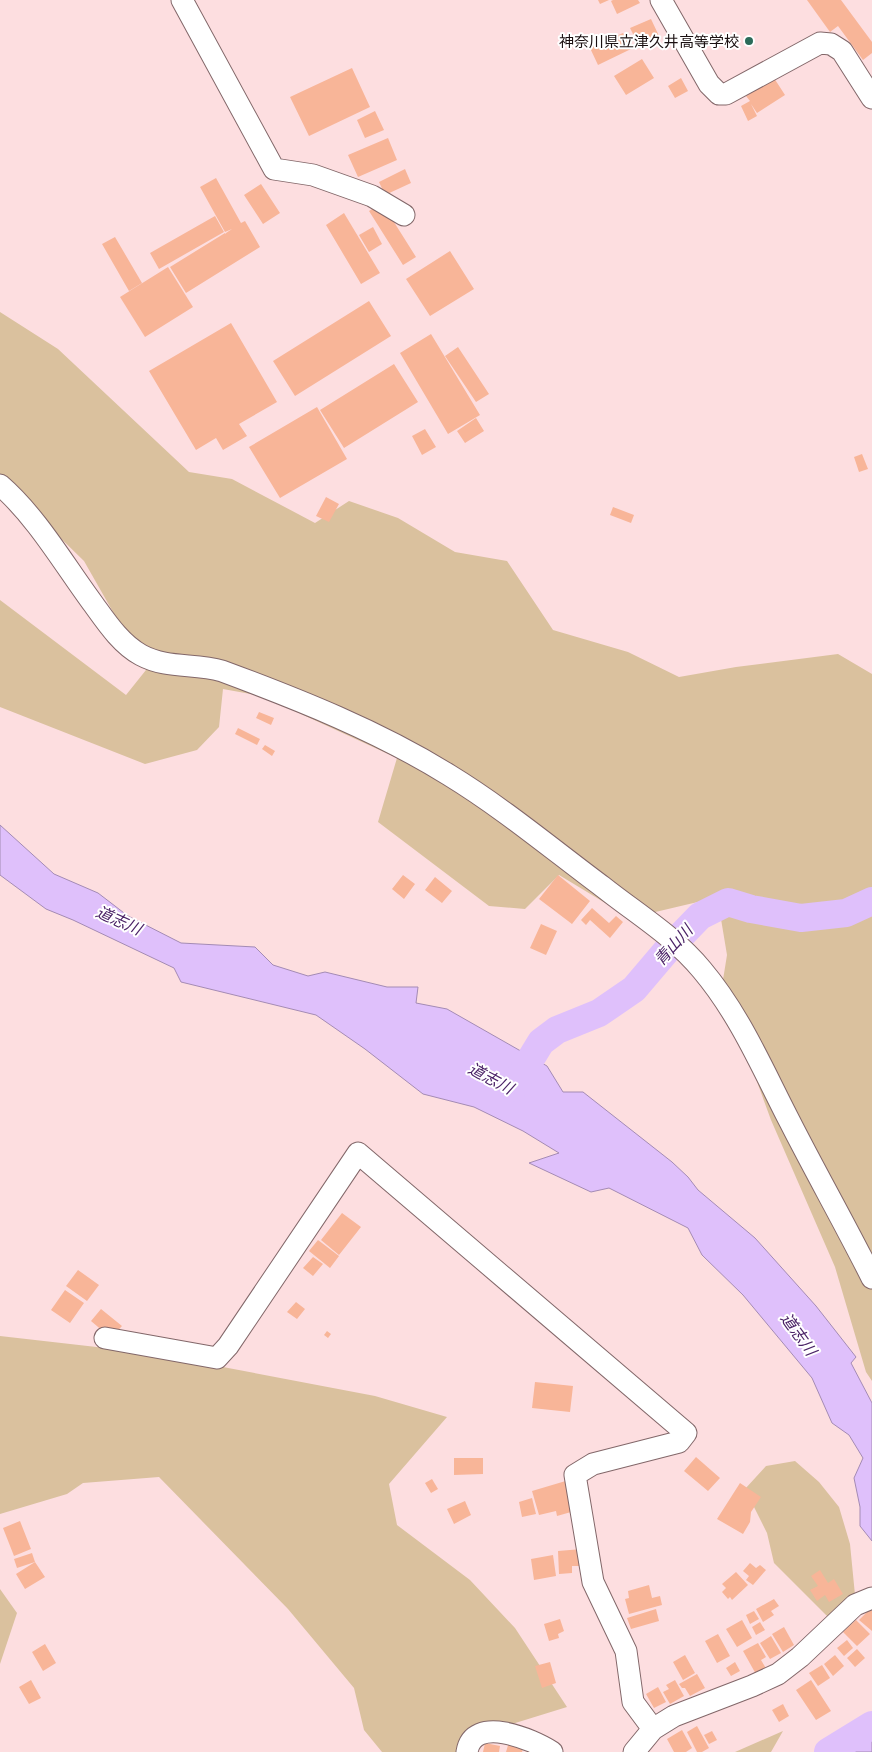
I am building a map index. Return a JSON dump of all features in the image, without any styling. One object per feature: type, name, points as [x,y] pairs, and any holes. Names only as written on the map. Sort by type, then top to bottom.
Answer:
[{"type":"street","points":[[182,0],[274,169],[313,175],[372,196],[404,215]]},
{"type":"street","points":[[661,0],[708,84],[719,94],[726,94],[820,43],[831,44],[842,51],[872,98]]},
{"type":"street","points":[[0,486],[16,501],[46,538],[110,627],[140,654],[167,664],[222,670],[339,717],[398,746],[458,781],[514,819],[659,928],[683,949],[715,986],[741,1028],[872,1278]]},
{"type":"street","points":[[106,1338],[217,1358],[228,1346],[358,1153],[686,1433],[679,1442],[593,1464],[575,1475],[593,1582],[626,1651],[633,1702],[653,1729]]},
{"type":"street","points":[[634,1752],[653,1729],[683,1712],[778,1674],[800,1657],[855,1605],[872,1598]]},
{"type":"street","points":[[467,1752],[471,1739],[478,1734],[486,1732],[511,1734],[532,1741],[552,1752]]},
{"type":"shaded area","points":[[0,312],[58,349],[189,472],[232,479],[315,523],[349,501],[398,518],[455,552],[507,561],[553,630],[628,652],[679,677],[736,667],[838,654],[872,674],[872,1381],[866,1372],[835,1267],[771,1120],[722,986],[727,955],[721,919],[740,892],[630,918],[559,875],[525,909],[489,906],[378,822],[397,758],[262,696],[223,689],[219,727],[197,750],[145,764],[0,707],[0,600],[126,695],[146,670],[84,561],[0,479]]},
{"type":"shaded area","points":[[0,1336],[149,1353],[375,1396],[447,1417],[389,1484],[397,1525],[470,1580],[515,1628],[567,1707],[470,1737],[463,1752],[382,1752],[364,1730],[354,1688],[288,1609],[159,1477],[83,1483],[67,1494],[0,1514]]},
{"type":"shaded area","points":[[795,1461],[819,1482],[839,1507],[850,1544],[855,1595],[841,1630],[774,1563],[767,1533],[745,1489],[766,1466]]},
{"type":"shaded area","points":[[0,1589],[17,1613],[0,1664]]},
{"type":"shaded area","points":[[783,1731],[771,1752],[735,1752]]},
{"type":"water","points":[[0,825],[54,874],[98,893],[128,916],[181,943],[255,947],[273,965],[308,976],[325,972],[387,987],[418,987],[416,1003],[447,1009],[547,1066],[563,1092],[583,1092],[672,1162],[688,1177],[698,1190],[755,1238],[816,1306],[856,1357],[851,1363],[872,1403],[872,1541],[860,1526],[860,1507],[854,1478],[863,1458],[849,1435],[832,1423],[812,1378],[743,1295],[702,1255],[688,1228],[609,1188],[591,1192],[529,1163],[559,1153],[523,1131],[474,1107],[423,1094],[365,1049],[316,1015],[181,982],[174,968],[46,909],[0,875]]},
{"type":"water","points":[[872,1719],[872,1752],[838,1752]]},
{"type":"building","points":[[598,0],[609,0],[600,4]]},
{"type":"building","points":[[638,0],[640,3],[617,14],[611,1]]},
{"type":"building","points":[[807,0],[841,0],[872,42],[872,53],[863,60],[838,26],[830,32]]},
{"type":"building","points":[[651,19],[660,38],[640,48],[630,28]]},
{"type":"building","points":[[623,33],[631,49],[598,65],[590,48]]},
{"type":"building","points":[[642,59],[654,78],[626,95],[614,76]]},
{"type":"building","points":[[352,68],[370,107],[309,136],[290,97]]},
{"type":"building","points":[[681,78],[688,91],[675,98],[668,86]]},
{"type":"building","points":[[774,78],[785,95],[757,113],[751,104],[757,116],[748,121],[741,106],[750,101],[746,96]]},
{"type":"building","points":[[375,111],[384,130],[365,138],[357,120]]},
{"type":"building","points":[[388,138],[397,160],[358,177],[348,155]]},
{"type":"building","points":[[405,169],[411,183],[385,195],[379,182]]},
{"type":"building","points":[[216,178],[241,223],[245,221],[260,247],[186,293],[170,267],[232,229],[225,232],[200,187]]},
{"type":"building","points":[[261,184],[280,213],[263,224],[244,195]]},
{"type":"building","points":[[382,203],[416,257],[403,265],[369,211]]},
{"type":"building","points":[[344,213],[380,273],[361,284],[326,225]]},
{"type":"building","points":[[215,216],[224,232],[159,269],[150,253]]},
{"type":"building","points":[[373,227],[382,244],[369,252],[359,235]]},
{"type":"building","points":[[115,237],[142,283],[129,291],[102,244]]},
{"type":"building","points":[[450,251],[474,289],[430,316],[406,279]]},
{"type":"building","points":[[168,267],[193,307],[145,337],[120,297]]},
{"type":"building","points":[[369,301],[391,336],[295,396],[273,361]]},
{"type":"building","points":[[231,323],[277,402],[239,424],[247,436],[223,450],[216,438],[196,450],[149,371]]},
{"type":"building","points":[[431,334],[480,415],[448,434],[400,353]]},
{"type":"building","points":[[458,347],[489,394],[476,402],[445,356]]},
{"type":"building","points":[[394,364],[418,402],[344,448],[320,410]]},
{"type":"building","points":[[317,407],[347,459],[280,498],[249,447]]},
{"type":"building","points":[[476,418],[484,431],[465,443],[457,431]]},
{"type":"building","points":[[425,429],[436,447],[422,455],[412,436]]},
{"type":"building","points":[[862,454],[868,469],[859,472],[854,457]]},
{"type":"building","points":[[326,497],[339,504],[329,522],[316,516]]},
{"type":"building","points":[[613,507],[634,515],[631,523],[610,515]]},
{"type":"building","points":[[259,712],[274,718],[271,725],[256,718]]},
{"type":"building","points":[[238,728],[260,739],[257,745],[235,734]]},
{"type":"building","points":[[265,745],[275,751],[272,756],[262,749]]},
{"type":"building","points":[[403,875],[415,884],[404,899],[392,889]]},
{"type":"building","points":[[558,875],[590,901],[572,924],[539,899]]},
{"type":"building","points":[[435,877],[452,891],[442,903],[425,890]]},
{"type":"building","points":[[592,908],[609,923],[616,916],[623,922],[610,938],[590,920],[586,925],[581,920]]},
{"type":"building","points":[[541,924],[557,931],[546,955],[530,948]]},
{"type":"building","points":[[342,1213],[361,1227],[339,1255],[321,1240]]},
{"type":"building","points":[[318,1240],[339,1256],[330,1268],[309,1251]]},
{"type":"building","points":[[313,1257],[323,1264],[313,1276],[303,1268]]},
{"type":"building","points":[[78,1270],[99,1285],[87,1301],[66,1286]]},
{"type":"building","points":[[65,1290],[84,1303],[70,1323],[51,1310]]},
{"type":"building","points":[[296,1302],[305,1309],[297,1319],[287,1312]]},
{"type":"building","points":[[101,1309],[122,1326],[111,1338],[91,1321]]},
{"type":"building","points":[[327,1331],[331,1334],[328,1338],[324,1335]]},
{"type":"building","points":[[535,1382],[573,1386],[570,1412],[532,1408]]},
{"type":"building","points":[[696,1457],[720,1478],[708,1491],[684,1471]]},
{"type":"building","points":[[454,1458],[483,1458],[483,1474],[454,1475]]},
{"type":"building","points":[[432,1479],[438,1489],[431,1493],[425,1483]]},
{"type":"building","points":[[569,1480],[578,1510],[557,1516],[556,1511],[539,1515],[532,1491]]},
{"type":"building","points":[[740,1483],[761,1497],[751,1512],[750,1522],[743,1534],[717,1519]]},
{"type":"building","points":[[532,1498],[536,1514],[522,1517],[519,1502]]},
{"type":"building","points":[[465,1501],[471,1515],[454,1524],[447,1509]]},
{"type":"building","points":[[20,1521],[31,1549],[14,1556],[3,1528]]},
{"type":"building","points":[[582,1549],[584,1566],[572,1566],[572,1573],[559,1574],[558,1551]]},
{"type":"building","points":[[32,1553],[35,1562],[17,1568],[14,1559]]},
{"type":"building","points":[[553,1555],[556,1576],[534,1580],[531,1559]]},
{"type":"building","points":[[35,1562],[45,1577],[25,1589],[16,1574]]},
{"type":"building","points":[[750,1563],[756,1568],[760,1565],[766,1570],[753,1585],[746,1580],[749,1576],[743,1571]]},
{"type":"building","points":[[820,1570],[828,1583],[834,1579],[843,1594],[829,1602],[825,1595],[817,1601],[810,1590],[818,1586],[811,1576]]},
{"type":"building","points":[[736,1572],[748,1585],[732,1600],[730,1597],[728,1599],[722,1592],[726,1588],[722,1584]]},
{"type":"building","points":[[649,1585],[652,1598],[660,1596],[662,1605],[629,1614],[625,1599],[629,1598],[628,1591]]},
{"type":"building","points":[[774,1599],[779,1606],[771,1611],[774,1615],[763,1622],[756,1609]]},
{"type":"building","points":[[656,1609],[659,1621],[631,1629],[627,1618]]},
{"type":"building","points":[[870,1609],[872,1611],[872,1631],[859,1620]]},
{"type":"building","points":[[754,1611],[759,1619],[750,1624],[746,1615]]},
{"type":"building","points":[[560,1619],[564,1631],[558,1634],[559,1638],[549,1641],[544,1624]]},
{"type":"building","points":[[742,1620],[752,1638],[737,1647],[726,1629]]},
{"type":"building","points":[[856,1620],[870,1634],[857,1646],[843,1632]]},
{"type":"building","points":[[760,1622],[765,1630],[756,1635],[752,1627]]},
{"type":"building","points":[[784,1627],[794,1645],[783,1652],[772,1634]]},
{"type":"building","points":[[718,1634],[730,1656],[717,1663],[705,1641]]},
{"type":"building","points":[[771,1636],[781,1653],[770,1659],[760,1643]]},
{"type":"building","points":[[847,1640],[853,1648],[844,1656],[837,1648]]},
{"type":"building","points":[[758,1643],[766,1657],[761,1660],[767,1670],[757,1676],[743,1651]]},
{"type":"building","points":[[45,1644],[56,1663],[43,1671],[32,1652]]},
{"type":"building","points":[[857,1649],[865,1658],[855,1667],[847,1658]]},
{"type":"building","points":[[685,1655],[695,1673],[683,1680],[673,1662]]},
{"type":"building","points":[[835,1655],[844,1666],[833,1676],[824,1664]]},
{"type":"building","points":[[550,1662],[556,1683],[542,1688],[535,1666]]},
{"type":"building","points":[[735,1662],[740,1671],[731,1676],[726,1668]]},
{"type":"building","points":[[822,1665],[830,1678],[818,1686],[809,1673]]},
{"type":"building","points":[[697,1674],[705,1688],[690,1696],[685,1688],[682,1688],[679,1684]]},
{"type":"building","points":[[31,1680],[41,1698],[29,1704],[19,1687]]},
{"type":"building","points":[[675,1680],[684,1696],[670,1704],[663,1692],[669,1689],[666,1685]]},
{"type":"building","points":[[811,1680],[831,1711],[816,1720],[796,1690]]},
{"type":"building","points":[[658,1687],[666,1702],[654,1708],[646,1694]]},
{"type":"building","points":[[783,1704],[789,1716],[779,1722],[772,1710]]},
{"type":"building","points":[[697,1726],[709,1748],[702,1752],[697,1752],[687,1732]]},
{"type":"building","points":[[682,1730],[692,1748],[686,1752],[674,1752],[667,1739]]},
{"type":"building","points":[[712,1731],[717,1740],[709,1744],[704,1735]]},
{"type":"building","points":[[509,1742],[524,1746],[522,1752],[506,1752]]},
{"type":"building","points":[[485,1743],[500,1746],[499,1752],[483,1752]]},
{"type":"waterway","name":"青山川","points":[[513,1088],[541,1042],[557,1030],[599,1013],[634,989],[668,949],[700,916],[728,902],[751,909],[801,918],[846,913],[872,901]]},
{"type":"waterway","name":"道志川","points":[[828,1752],[872,1725]]},
{"type":"place","name":"神奈川県立津久井高等学校","points":[[749,41]]}]
